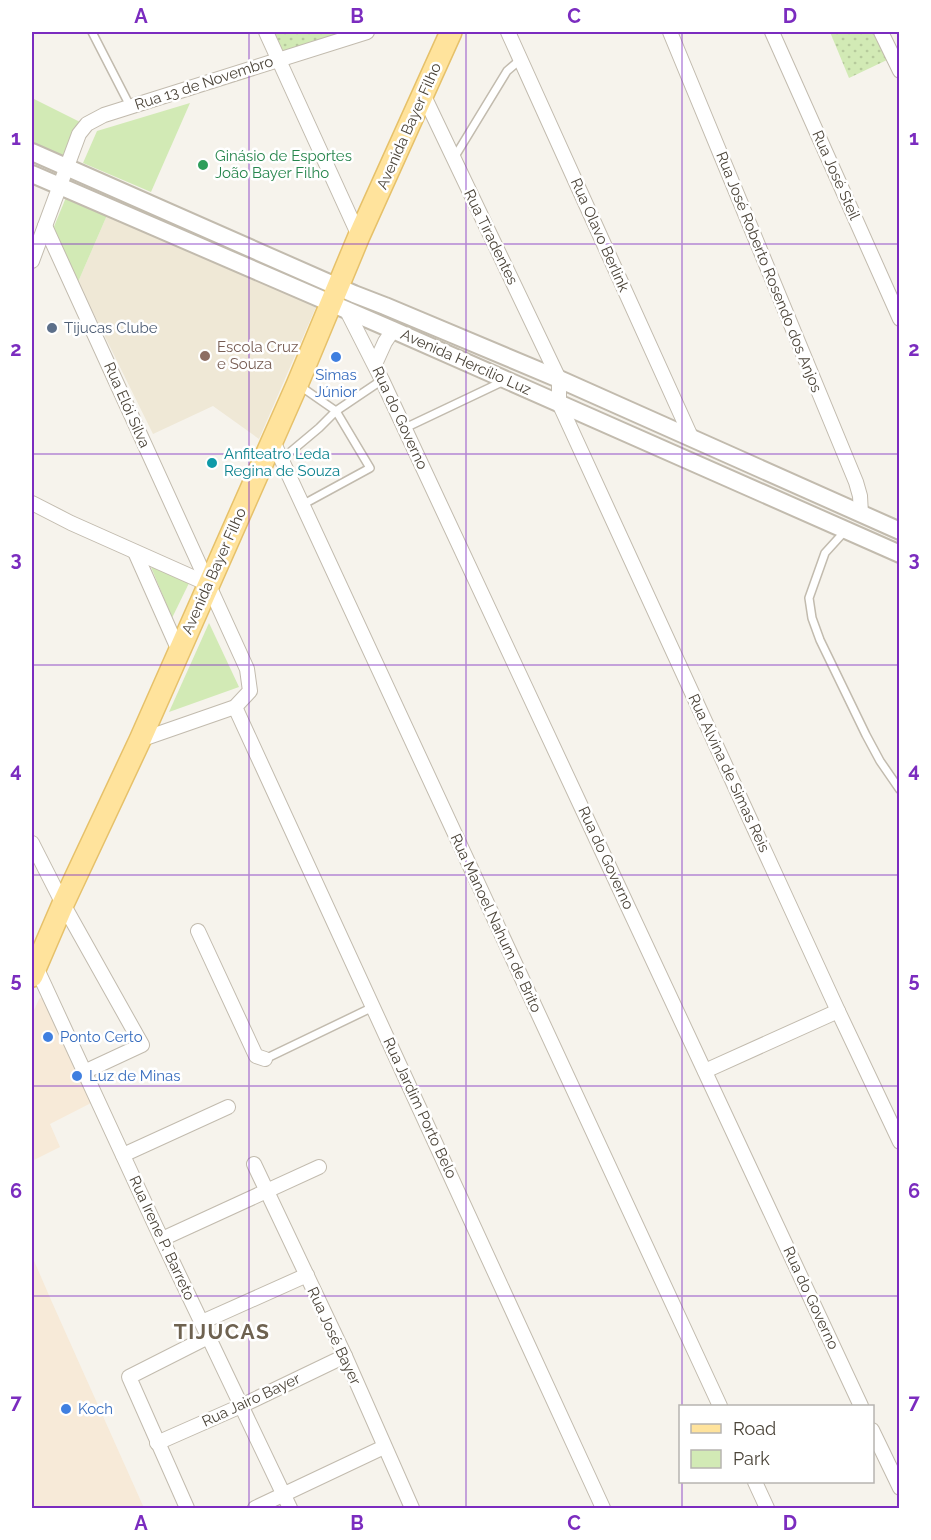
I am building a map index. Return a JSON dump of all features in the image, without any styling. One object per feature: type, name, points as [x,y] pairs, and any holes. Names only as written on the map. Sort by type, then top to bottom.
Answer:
[{"type":"main road","name":"Avenida Bayer Filho","points":[[34,972],[63,904],[140,740],[297,385],[339,301],[360,236],[451,32]]},
{"type":"street","points":[[266,32],[360,236]]},
{"type":"street","name":"Rua 13 de Novembro","points":[[32,261],[79,134],[87,124],[130,106],[368,32]]},
{"type":"street","name":"Rua Olavo Berlink","points":[[508,32],[692,439]]},
{"type":"street","name":"Rua José Roberto Rosendo dos Anjos","points":[[670,32],[856,482],[861,514]]},
{"type":"street","name":"Rua José Steil","points":[[772,32],[900,319]]},
{"type":"street","points":[[882,32],[900,71]]},
{"type":"street","name":"Rua Tiradentes","points":[[423,94],[559,379]]},
{"type":"street","name":"Avenida Hercílio Luz","points":[[32,152],[339,301],[393,330],[900,554]]},
{"type":"street","name":"Avenida Hercílio Luz","points":[[32,174],[339,301],[559,379],[900,531]]},
{"type":"street","name":"Rua Elói Silva","points":[[45,226],[247,669],[250,691],[235,707]]},
{"type":"street","name":"Rua do Governo","points":[[339,301],[375,364],[860,1405]]},
{"type":"street","points":[[375,364],[393,330]]},
{"type":"street","points":[[559,379],[559,403]]},
{"type":"street","name":"Rua Alvina de Simas Reis","points":[[559,403],[900,1142]]},
{"type":"street","name":"Rua Manoel Nahum de Brito","points":[[272,440],[719,1405]]},
{"type":"street","points":[[32,503],[71,524],[208,585]]},
{"type":"street","points":[[135,552],[179,651]]},
{"type":"street","points":[[140,740],[235,707]]},
{"type":"street","name":"Rua Jardim Porto Belo","points":[[235,707],[603,1509]]},
{"type":"street","points":[[32,843],[63,904],[142,1045],[84,1072]]},
{"type":"street","points":[[198,931],[256,1056],[265,1059]]},
{"type":"street","name":"Rua Irene P. Barreto","points":[[34,972],[84,1072],[290,1509]]},
{"type":"street","points":[[705,1071],[838,1011]]},
{"type":"street","points":[[123,1155],[228,1107]]},
{"type":"street","name":"Rua José Bayer","points":[[254,1164],[345,1356],[412,1509]]},
{"type":"street","points":[[162,1239],[320,1167]]},
{"type":"street","points":[[202,1322],[307,1275]]},
{"type":"street","points":[[187,1509],[129,1377],[208,1337]]},
{"type":"street","name":"Rua Jairo Bayer","points":[[157,1443],[345,1356]]},
{"type":"street","points":[[874,1432],[900,1488]]},
{"type":"street","points":[[255,1509],[384,1447]]},
{"type":"street","points":[[755,1483],[767,1509]]},
{"type":"lane","points":[[92,32],[130,106]]},
{"type":"lane","points":[[453,158],[507,71],[521,59]]},
{"type":"lane","points":[[281,459],[336,411],[382,380]]},
{"type":"lane","points":[[405,428],[507,380]]},
{"type":"lane","points":[[297,385],[336,411],[370,468],[302,505]]},
{"type":"lane","points":[[846,530],[825,553],[809,598],[812,618],[820,640],[866,735],[880,762],[900,790]]},
{"type":"lane","points":[[265,1059],[373,1007]]},
{"type":"shaded area","name":"Escola Cruz e Souza","points":[[108,213],[316,307],[259,439],[213,406],[153,434],[78,282]]},
{"type":"shaded area","points":[[42,997],[47,997],[95,1101],[50,1124],[60,1147],[32,1161],[32,1015]]},
{"type":"shaded area","name":"Koch","points":[[32,1256],[51,1300],[144,1508],[32,1508]]},
{"type":"green space","points":[[274,32],[345,32],[284,54]]},
{"type":"green space","points":[[830,32],[876,32],[889,59],[849,78]]},
{"type":"green space","points":[[32,98],[82,123],[61,158],[32,144]]},
{"type":"green space","points":[[190,103],[151,192],[83,163],[97,131]]},
{"type":"green space","points":[[67,195],[108,213],[78,282],[53,229]]},
{"type":"green space","points":[[151,567],[190,581],[172,618]]},
{"type":"green space","points":[[209,623],[239,687],[169,712]]},
{"type":"place","name":"Ginásio de Esportes João Bayer Filho","points":[[203,165]]},
{"type":"place","name":"Tijucas Clube","points":[[52,328]]},
{"type":"place","name":"Escola Cruz e Souza","points":[[205,356]]},
{"type":"place","name":"Simas Júnior","points":[[336,357]]},
{"type":"place","name":"Anfiteatro Leda Regina de Souza","points":[[212,463]]},
{"type":"place","name":"Ponto Certo","points":[[48,1037]]},
{"type":"place","name":"Luz de Minas","points":[[77,1076]]},
{"type":"place","name":"Koch","points":[[66,1409]]},
{"type":"district","name":"TIJUCAS","points":[[222,1332]]}]
